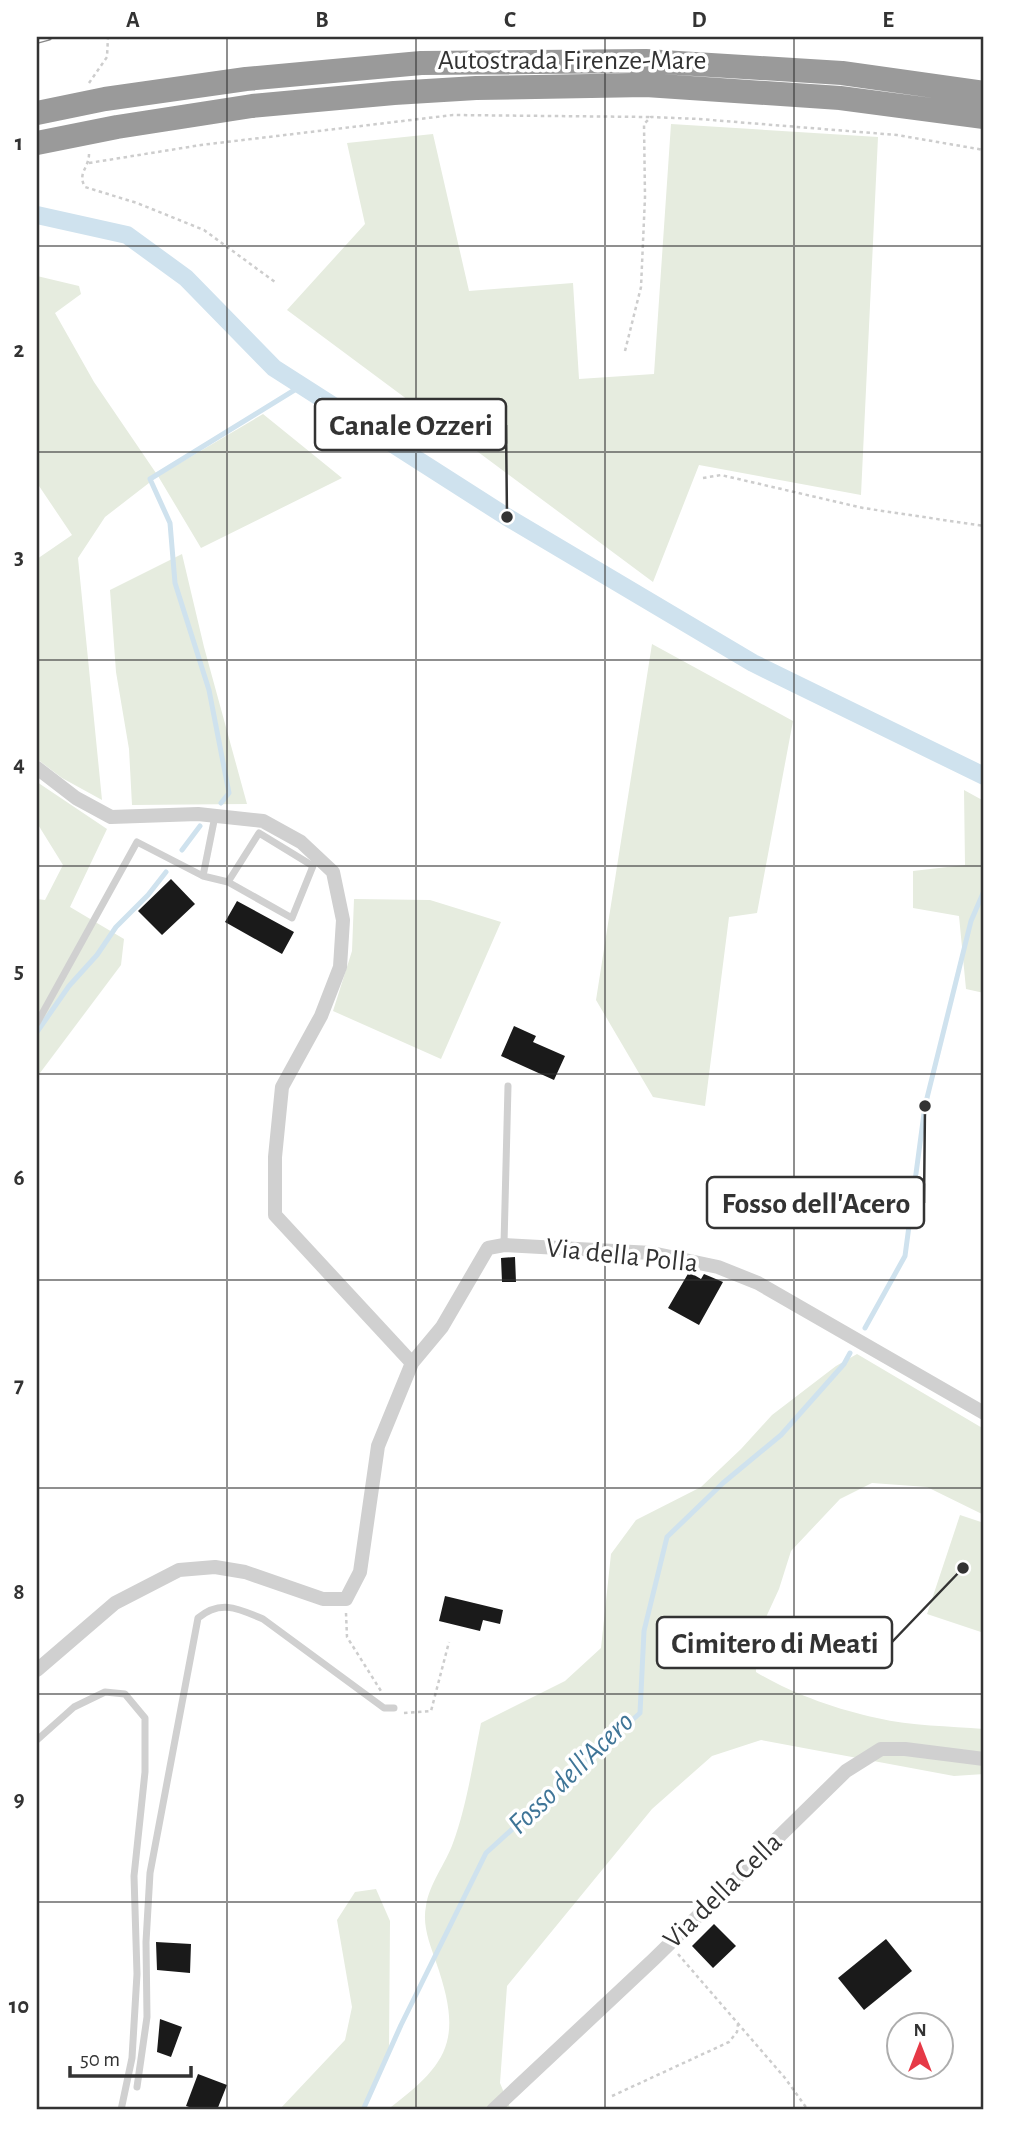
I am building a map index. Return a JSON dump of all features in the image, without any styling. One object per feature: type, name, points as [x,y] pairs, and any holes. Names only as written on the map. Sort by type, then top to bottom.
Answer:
[{"type":"highway","name":"Autostrada Firenze-Mare","points":[[37,113],[105,99],[246,79],[421,63],[646,61],[842,73],[984,93]]},
{"type":"highway","name":"Autostrada Firenze-Mare","points":[[37,143],[117,127],[252,106],[476,88],[646,85],[840,98],[984,117]]},
{"type":"street","points":[[37,768],[76,798],[111,817],[198,814],[263,821],[301,842],[333,872],[343,920],[340,967],[321,1016],[282,1087],[275,1157],[275,1216],[412,1363]]},
{"type":"street","points":[[37,1670],[115,1602],[179,1570],[215,1567],[245,1572],[323,1599],[346,1599],[359,1572],[378,1446],[412,1363],[442,1327],[488,1248],[503,1245]]},
{"type":"street","name":"Via della Polla","points":[[503,1245],[652,1254],[718,1267],[758,1283],[984,1413]]},
{"type":"street","name":"Via della Cella","points":[[493,2110],[669,1944],[846,1771],[881,1749],[905,1749],[984,1759]]},
{"type":"lane","points":[[203,876],[215,816]]},
{"type":"lane","points":[[37,1023],[137,842],[203,876],[228,882],[292,918],[313,866],[259,833],[228,882]]},
{"type":"lane","points":[[503,1245],[508,1086]]},
{"type":"lane","points":[[137,2087],[147,2017],[146,1942],[150,1873],[198,1618],[208,1609],[224,1606],[263,1619],[384,1708],[394,1708]]},
{"type":"lane","points":[[37,1740],[74,1707],[105,1692],[125,1694],[145,1718],[145,1772],[134,1876],[137,1974],[132,2057],[121,2110]]},
{"type":"path","points":[[89,80],[107,57],[108,37]]},
{"type":"path","points":[[89,163],[201,145],[453,116],[699,119],[897,135],[984,150]]},
{"type":"path","points":[[625,351],[641,287],[645,197],[644,124],[651,117]]},
{"type":"path","points":[[89,151],[89,163],[82,174],[85,187],[137,203],[204,229],[275,282]]},
{"type":"path","points":[[703,478],[721,475],[863,508],[984,526]]},
{"type":"path","points":[[346,1599],[347,1637],[398,1713],[431,1711],[449,1642]]},
{"type":"path","points":[[669,1944],[785,2078],[808,2110]]},
{"type":"path","points":[[612,2096],[729,2042],[737,2032],[738,2024]]},
{"type":"shaded area","points":[[671,124],[878,137],[861,495],[699,465],[653,582],[287,310],[365,224],[347,143],[433,134],[469,291],[573,283],[579,379],[654,374]]},
{"type":"shaded area","points":[[37,276],[79,286],[81,294],[55,313],[94,382],[158,476],[105,517],[78,558],[102,800],[62,778],[37,759],[37,559],[72,535],[37,483]]},
{"type":"shaded area","points":[[263,414],[342,478],[201,548],[158,476]]},
{"type":"shaded area","points":[[182,554],[204,647],[247,804],[132,805],[129,749],[116,672],[110,590]]},
{"type":"shaded area","points":[[652,644],[793,721],[757,913],[729,917],[705,1106],[653,1097],[596,1000]]},
{"type":"shaded area","points":[[37,782],[107,829],[70,907],[124,939],[121,965],[37,1077],[37,899],[45,900],[63,865],[37,823]]},
{"type":"shaded area","points":[[964,790],[984,801],[984,993],[966,989],[959,916],[913,908],[913,871],[965,865]]},
{"type":"shaded area","points":[[354,899],[430,900],[501,922],[441,1059],[333,1011],[352,951]]},
{"type":"shaded area","points":[[857,1354],[984,1429],[984,1515],[927,1487],[872,1483],[840,1499],[791,1551],[779,1589],[756,1639],[756,1672],[799,1694],[862,1715],[903,1723],[984,1729],[984,1774],[954,1776],[761,1740],[712,1756],[652,1809],[507,1986],[500,2083],[511,2110],[387,2110],[425,2078],[445,2047],[449,2011],[427,1935],[425,1913],[431,1890],[458,1829],[481,1723],[565,1681],[601,1648],[611,1554],[636,1520],[701,1487],[772,1415],[836,1366]]},
{"type":"shaded area","points":[[960,1515],[984,1523],[984,1633],[927,1614]]},
{"type":"shaded area","points":[[376,1889],[390,1921],[389,2050],[366,2105],[362,2110],[279,2110],[345,2040],[352,2007],[337,1920],[355,1892]]},
{"type":"building","points":[[171,879],[195,904],[162,935],[138,911]]},
{"type":"building","points":[[237,901],[294,932],[282,954],[225,922]]},
{"type":"building","points":[[514,1026],[536,1036],[533,1042],[565,1056],[554,1080],[501,1056]]},
{"type":"building","points":[[515,1257],[516,1282],[502,1282],[501,1258]]},
{"type":"building","points":[[689,1272],[701,1279],[704,1274],[723,1282],[699,1325],[668,1308]]},
{"type":"building","points":[[445,1596],[503,1610],[500,1624],[483,1620],[480,1631],[439,1621]]},
{"type":"building","points":[[714,1924],[736,1946],[713,1968],[692,1946]]},
{"type":"building","points":[[886,1939],[912,1971],[864,2010],[838,1978]]},
{"type":"building","points":[[156,1942],[191,1944],[190,1973],[157,1970]]},
{"type":"building","points":[[160,2019],[182,2027],[171,2057],[157,2052]]},
{"type":"building","points":[[198,2074],[227,2085],[217,2110],[198,2110],[186,2106]]},
{"type":"waterway","points":[[37,215],[127,235],[186,278],[274,368],[507,517],[753,663],[984,776]]},
{"type":"waterway","points":[[221,803],[229,793],[209,690],[175,583],[170,523],[150,479],[301,386]]},
{"type":"waterway","points":[[182,850],[200,826]]},
{"type":"waterway","points":[[37,1032],[116,927],[148,895],[166,872]]},
{"type":"waterway","name":"Fosso dell'Acero","points":[[865,1328],[905,1256],[925,1106],[971,921],[984,891]]},
{"type":"waterway","name":"Fosso dell'Acero","points":[[363,2110],[401,2025],[486,1853],[640,1713],[644,1631],[667,1537],[723,1483],[781,1435],[844,1364],[850,1353]]},
{"type":"railway","points":[[37,40],[48,37]]},
{"type":"place","name":"Canale Ozzeri","points":[[507,517]]},
{"type":"place","name":"Fosso dell'Acero","points":[[925,1106]]},
{"type":"place","name":"Cimitero di Meati","points":[[963,1568]]}]
